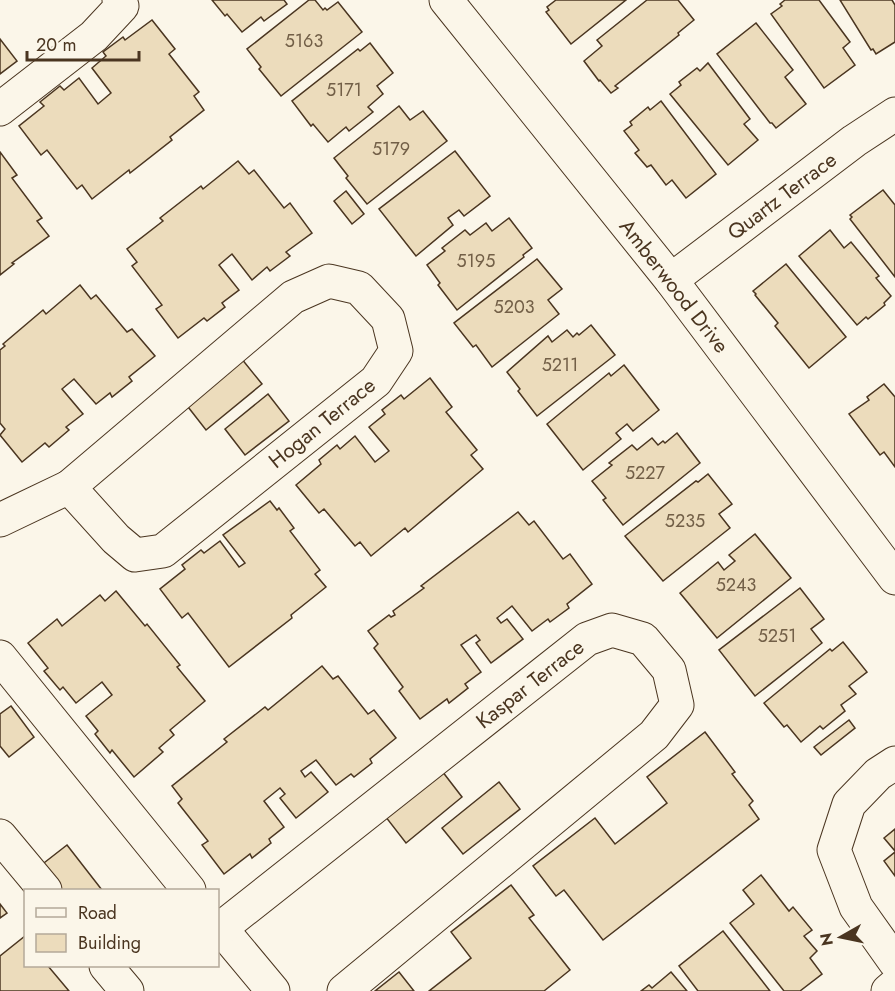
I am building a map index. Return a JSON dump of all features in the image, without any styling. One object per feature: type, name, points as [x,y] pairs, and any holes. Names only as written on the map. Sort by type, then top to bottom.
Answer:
[{"type":"street","points":[[0,109],[94,36],[122,6],[119,0]]},
{"type":"street","name":"Amberwood Drive","points":[[446,0],[671,280],[895,578]]},
{"type":"street","name":"Quartz Terrace","points":[[671,280],[854,141],[895,114]]},
{"type":"street","name":"Hogan Terrace","points":[[0,520],[69,487],[293,297],[329,281],[359,288],[388,319],[396,351],[376,381],[163,551],[135,555],[116,540],[69,487]]},
{"type":"street","name":"Kaspar Terrace","points":[[273,991],[219,927],[587,639],[612,630],[643,639],[669,670],[677,705],[654,735],[344,991]]},
{"type":"street","points":[[0,657],[187,889]]},
{"type":"street","points":[[895,763],[878,774],[849,804],[834,850],[856,907],[895,962]]},
{"type":"street","points":[[0,836],[43,889]]},
{"type":"street","points":[[107,967],[128,991]]},
{"type":"street","points":[[888,991],[895,986]]},
{"type":"building","points":[[212,0],[284,0],[287,4],[264,21],[261,17],[242,32]]},
{"type":"building","points":[[309,0],[315,0],[323,10],[325,8],[327,10],[338,2],[362,32],[281,96],[259,69],[261,67],[247,49]]},
{"type":"building","points":[[556,0],[626,0],[571,44],[546,12],[549,10],[547,7]]},
{"type":"building","points":[[647,0],[678,0],[694,20],[678,33],[679,35],[615,86],[618,88],[611,93],[584,61],[602,46],[597,40]]},
{"type":"building","points":[[785,0],[819,0],[850,42],[843,48],[855,65],[824,88],[771,14],[782,6],[780,4]]},
{"type":"building","points":[[840,0],[892,0],[895,5],[895,42],[876,54],[873,49],[871,50]]},
{"type":"building","points":[[152,20],[175,49],[169,54],[199,92],[194,96],[204,110],[170,137],[172,140],[92,199],[82,185],[77,189],[47,150],[41,155],[19,126],[44,106],[40,102],[60,86],[64,90],[79,78],[98,104],[111,93],[92,68],[106,56],[103,52],[123,37],[125,40]]},
{"type":"building","points":[[756,23],[793,70],[785,77],[806,104],[776,128],[717,54]]},
{"type":"building","points":[[0,39],[17,61],[0,74]]},
{"type":"building","points":[[370,43],[393,73],[377,86],[383,94],[368,107],[373,112],[349,131],[346,127],[328,142],[313,124],[311,126],[292,101],[358,49],[360,51]]},
{"type":"building","points":[[708,63],[750,119],[744,124],[758,140],[728,165],[670,94],[681,85],[679,82],[697,68],[700,71]]},
{"type":"building","points":[[661,101],[716,174],[686,198],[672,180],[666,185],[651,165],[647,167],[635,153],[639,150],[624,131],[632,125],[630,122],[648,107],[650,110]]},
{"type":"building","points":[[399,106],[410,120],[423,111],[447,141],[367,204],[346,178],[348,176],[334,158]]},
{"type":"building","points":[[455,151],[490,196],[464,216],[459,210],[448,218],[453,225],[416,256],[379,209]]},
{"type":"building","points":[[0,152],[17,175],[12,178],[42,218],[37,221],[49,236],[12,263],[14,264],[0,275]]},
{"type":"building","points":[[238,161],[249,174],[254,170],[284,208],[290,203],[312,233],[286,252],[290,256],[270,271],[267,267],[252,280],[232,254],[219,265],[239,290],[222,303],[225,307],[207,321],[204,318],[178,338],[156,309],[162,305],[132,266],[137,262],[127,249],[163,221],[160,218],[201,186],[203,189]]},
{"type":"building","points":[[883,190],[895,205],[895,277],[850,219],[852,217],[850,215]]},
{"type":"building","points":[[346,191],[364,214],[352,224],[334,201]]},
{"type":"building","points":[[509,218],[532,248],[523,255],[524,257],[457,310],[438,285],[440,283],[427,265],[445,251],[442,248],[465,230],[470,235],[486,223],[492,231]]},
{"type":"building","points":[[830,230],[844,248],[851,242],[879,276],[876,278],[891,296],[884,303],[885,305],[857,325],[799,256]]},
{"type":"building","points":[[537,259],[562,289],[548,300],[559,314],[492,367],[476,345],[473,347],[454,323]]},
{"type":"building","points":[[786,264],[846,337],[809,368],[775,326],[778,323],[753,291]]},
{"type":"building","points":[[80,285],[91,299],[96,295],[127,332],[132,329],[155,356],[129,377],[132,381],[112,397],[110,393],[96,404],[74,379],[62,389],[83,414],[66,427],[69,430],[49,447],[45,443],[22,462],[0,435],[5,429],[0,423],[0,350],[5,346],[3,344],[43,310],[46,314]]},
{"type":"building","points":[[591,325],[615,355],[537,416],[507,372],[548,336],[552,342],[567,330],[573,337]]},
{"type":"building","points":[[241,358],[262,384],[206,430],[185,403]]},
{"type":"building","points":[[624,365],[659,410],[633,431],[627,424],[616,433],[621,439],[583,470],[547,424],[609,373],[611,376]]},
{"type":"building","points":[[430,378],[452,407],[446,412],[477,450],[471,455],[483,469],[408,532],[405,528],[371,556],[360,542],[355,546],[324,509],[319,513],[296,485],[321,464],[319,460],[337,445],[340,449],[355,436],[375,462],[389,451],[369,427],[385,414],[382,410],[401,395],[404,399]]},
{"type":"building","points":[[884,384],[895,397],[895,467],[884,452],[880,455],[849,414],[869,400],[867,397]]},
{"type":"building","points":[[268,394],[289,421],[245,455],[225,429]]},
{"type":"building","points":[[677,433],[700,463],[623,525],[603,500],[606,498],[592,481],[612,465],[609,463],[632,445],[637,450],[652,438],[658,445],[663,441],[665,443]]},
{"type":"building","points":[[708,474],[732,504],[719,514],[730,528],[663,581],[625,536]]},
{"type":"building","points":[[270,501],[277,510],[279,508],[294,528],[290,531],[320,570],[315,574],[326,587],[291,615],[292,618],[229,667],[188,613],[182,618],[160,589],[185,569],[182,565],[201,550],[204,553],[220,541],[239,567],[245,563],[223,535]]},
{"type":"building","points":[[518,512],[529,525],[534,521],[563,559],[570,554],[592,584],[567,604],[569,608],[550,622],[548,619],[532,631],[512,606],[497,618],[501,623],[507,619],[523,639],[491,663],[476,643],[480,640],[476,635],[461,645],[481,672],[465,684],[468,688],[449,703],[447,699],[420,719],[399,691],[403,687],[374,648],[378,644],[368,631],[389,615],[391,617],[395,615],[393,611],[424,588],[421,586]]},
{"type":"building","points":[[755,534],[791,578],[717,638],[680,593],[718,562],[724,570],[735,561],[729,555]]},
{"type":"building","points":[[800,588],[824,619],[811,629],[822,643],[755,696],[719,650]]},
{"type":"building","points":[[116,591],[145,626],[147,624],[180,665],[177,667],[205,701],[170,730],[174,735],[159,748],[163,752],[134,777],[112,750],[110,753],[95,734],[98,731],[86,716],[112,695],[102,682],[76,703],[63,687],[60,690],[44,671],[48,668],[28,643],[57,619],[62,626],[100,595],[105,601]]},
{"type":"building","points":[[843,642],[867,672],[849,686],[856,694],[841,705],[845,711],[823,729],[820,726],[801,742],[787,725],[784,727],[764,703],[830,649],[832,651]]},
{"type":"building","points":[[322,666],[333,679],[338,676],[368,714],[374,710],[396,738],[370,759],[372,763],[354,777],[351,774],[336,785],[316,760],[301,771],[305,777],[311,772],[328,792],[296,818],[280,798],[285,794],[280,788],[264,801],[284,827],[269,839],[271,843],[252,858],[250,854],[224,874],[202,845],[208,841],[178,803],[182,799],[172,786],[227,742],[224,739],[265,707],[268,710]]},
{"type":"building","points":[[11,706],[34,737],[9,757],[0,746],[0,714]]},
{"type":"building","points":[[849,720],[855,728],[821,755],[814,747]]},
{"type":"building","points":[[705,732],[735,772],[732,774],[753,801],[749,805],[759,819],[603,940],[564,890],[556,896],[533,866],[595,818],[615,844],[667,803],[647,777]]},
{"type":"building","points":[[442,771],[462,797],[406,843],[385,816]]},
{"type":"building","points":[[499,782],[520,809],[463,854],[442,828]]},
{"type":"building","points":[[895,829],[895,851],[884,838]]},
{"type":"building","points":[[67,845],[101,889],[59,889],[40,866]]},
{"type":"building","points":[[895,852],[895,876],[884,861]]},
{"type":"building","points":[[761,875],[789,911],[793,907],[812,930],[804,936],[817,951],[810,958],[822,974],[800,991],[784,991],[730,923],[754,904],[743,890]]},
{"type":"building","points":[[511,885],[534,915],[529,918],[570,970],[544,991],[429,991],[471,958],[451,932]]},
{"type":"building","points":[[0,904],[7,913],[0,918]]},
{"type":"building","points":[[723,931],[770,991],[698,991],[679,966]]},
{"type":"building","points":[[24,937],[24,967],[49,967],[69,991],[0,991],[0,956]]},
{"type":"building","points":[[399,972],[414,991],[375,991]]},
{"type":"building","points":[[671,972],[687,991],[641,991],[649,985],[652,988]]}]
